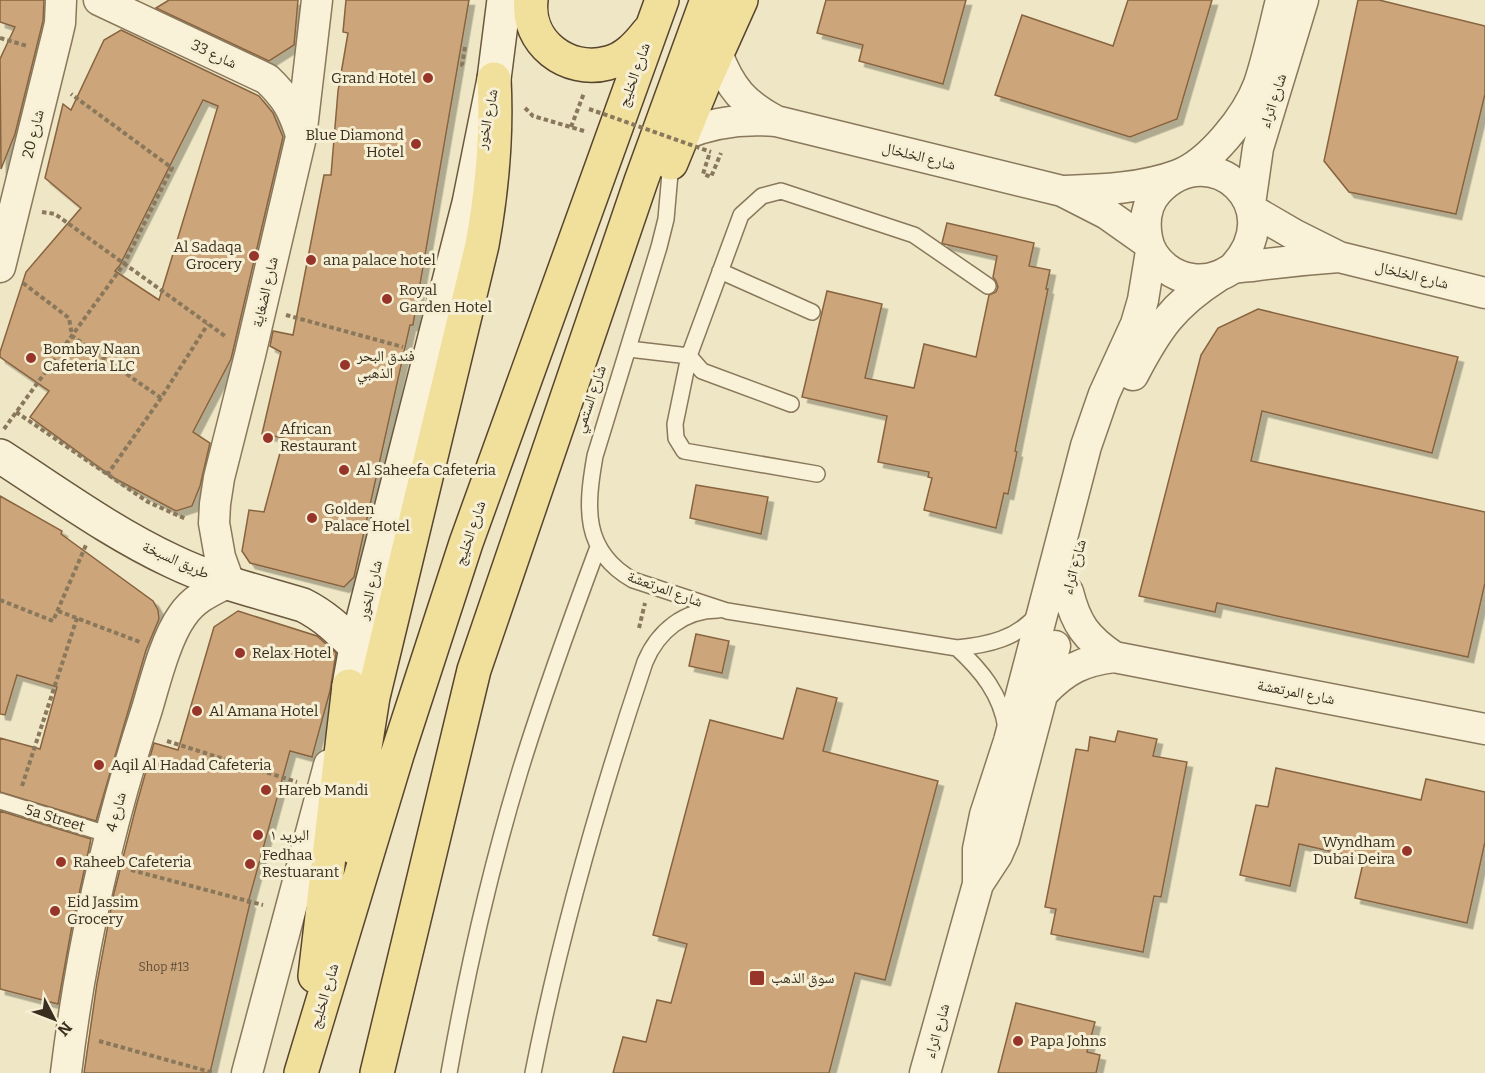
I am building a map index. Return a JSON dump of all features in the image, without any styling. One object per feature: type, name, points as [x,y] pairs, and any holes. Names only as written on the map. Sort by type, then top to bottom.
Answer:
[{"type":"main road","points":[[531,0],[532,26],[541,42],[554,54],[571,62],[590,66],[608,63],[625,56],[639,43],[656,14]]},
{"type":"main road","points":[[377,1073],[474,670],[638,192],[707,0]]},
{"type":"main road","name":"شارع الستمي","points":[[442,799],[492,682],[676,148],[741,0]]},
{"type":"main road","name":"شارع الخليج","points":[[304,1063],[397,755],[466,543],[656,14]]},
{"type":"main road","points":[[352,906],[355,836],[373,697],[475,280],[486,221],[495,138],[494,79]]},
{"type":"main road","points":[[304,1063],[349,686]]},
{"type":"street","name":"شارع 20","points":[[0,266],[60,23],[61,0]]},
{"type":"street","name":"شارع 33","points":[[99,0],[267,79],[284,95],[295,115],[301,137]]},
{"type":"street","name":"شارع الضغاية","points":[[229,582],[220,557],[214,523],[215,504],[219,478],[301,137],[317,0]]},
{"type":"street","name":"شارع الخور","points":[[247,1073],[349,686],[356,647],[470,202],[494,79],[504,0]]},
{"type":"street","name":"شارع اثراء","points":[[1180,175],[1205,158],[1244,113],[1258,86],[1281,0]]},
{"type":"street","name":"شارع اثراء","points":[[1251,207],[1258,148],[1303,0]]},
{"type":"street","name":"شارع الخلخال","points":[[717,53],[725,75],[738,94],[755,110],[776,121]]},
{"type":"street","name":"شارع الخلخال","points":[[676,148],[704,126],[752,119],[776,121],[1062,191],[1107,214],[1150,247]]},
{"type":"street","points":[[1196,171],[1213,172],[1229,179],[1241,190],[1251,207],[1254,226],[1251,242],[1244,257],[1225,273],[1202,280],[1187,279],[1172,273],[1160,263],[1150,247],[1145,227],[1147,210],[1154,195],[1166,183],[1180,175],[1196,171]]},
{"type":"street","name":"شارع الخلخال","points":[[1062,191],[1121,187],[1180,175]]},
{"type":"street","name":"شارع الخلخال","points":[[1251,207],[1295,235],[1339,257],[1485,293]]},
{"type":"street","name":"شارع اثراء","points":[[978,884],[997,855],[1004,839],[1044,692],[1058,595],[1094,420],[1127,347],[1143,300],[1150,247]]},
{"type":"street","name":"شارع الخلخال","points":[[1225,273],[1339,257]]},
{"type":"street","name":"شارع اثراء","points":[[925,1073],[978,884],[978,849],[981,832],[1009,741],[1128,385],[1156,331],[1168,317],[1194,292],[1225,273]]},
{"type":"street","name":"طريق السبخة","points":[[0,456],[147,548],[174,562],[303,605],[319,613],[333,623],[356,647]]},
{"type":"street","name":"شارع 4","points":[[66,1073],[90,919],[106,849],[136,742],[166,651],[181,616],[202,595],[229,582]]},
{"type":"street","name":"شارع المرتعشة","points":[[1058,595],[1073,612],[1082,630],[1114,657]]},
{"type":"street","name":"شارع المرتعشة","points":[[1044,692],[1058,678],[1075,667],[1094,660],[1114,657],[1483,729]]},
{"type":"lane","name":"شارع المرتعشة","points":[[676,148],[666,219],[652,274],[595,456],[591,479],[591,525],[598,547],[607,561],[619,572],[649,585],[727,611],[957,648],[980,646],[1000,640],[1019,630],[1058,595]]},
{"type":"lane","points":[[817,474],[684,450],[676,438],[675,424],[689,356],[741,215],[762,196],[781,190],[914,235],[988,286]]},
{"type":"lane","points":[[720,271],[812,312]]},
{"type":"lane","points":[[629,349],[689,356],[702,371],[791,404]]},
{"type":"lane","points":[[449,1073],[461,1005],[488,888],[520,773],[556,659],[598,547]]},
{"type":"lane","points":[[533,1073],[546,1006],[574,890],[607,775],[651,646],[669,627],[692,614],[709,610],[727,611]]},
{"type":"lane","points":[[957,648],[976,665],[989,682],[1005,720],[1009,741]]},
{"type":"lane","name":"5a Street","points":[[0,801],[106,849]]},
{"type":"path","points":[[0,434],[124,264],[172,168],[47,77]]},
{"type":"path","points":[[572,127],[586,87]]},
{"type":"path","points":[[592,100],[589,108],[711,152],[703,174],[711,177],[722,149]]},
{"type":"path","points":[[15,208],[55,214],[250,355]]},
{"type":"path","points":[[0,266],[69,318],[72,336],[161,398]]},
{"type":"path","points":[[261,308],[430,355]]},
{"type":"path","points":[[107,475],[161,398],[208,324]]},
{"type":"path","points":[[0,600],[53,621],[90,535]]},
{"type":"path","points":[[649,585],[638,636],[651,646]]},
{"type":"path","points":[[58,611],[166,651]]},
{"type":"path","points":[[15,806],[77,618]]},
{"type":"path","points":[[106,849],[290,913]]},
{"type":"path","points":[[71,1033],[214,1073]]},
{"type":"building","points":[[0,0],[44,0],[43,21],[15,134],[1,169],[0,59],[15,27],[0,22]]},
{"type":"building","points":[[169,0],[298,0],[294,45],[269,61],[156,8]]},
{"type":"building","points":[[346,0],[469,0],[413,325],[410,325],[354,577],[344,587],[250,563],[242,551],[249,510],[264,512],[284,438],[262,434],[281,352],[270,346],[273,331],[293,335],[324,175],[331,175],[338,91],[348,33],[343,32]]},
{"type":"building","points":[[826,0],[966,0],[943,84],[859,61],[863,45],[817,33]]},
{"type":"building","points":[[1128,0],[1212,0],[1177,119],[1130,137],[995,95],[1022,15],[1113,46]]},
{"type":"building","points":[[1358,0],[1379,0],[1485,26],[1485,94],[1456,214],[1349,192],[1324,161]]},
{"type":"building","points":[[121,30],[259,96],[273,113],[283,137],[231,359],[193,432],[210,443],[200,486],[192,506],[176,511],[114,478],[30,417],[49,391],[0,357],[26,272],[81,208],[45,178],[63,104],[71,110],[104,40]],"holes":[[[203,100],[218,106],[159,300],[115,271]]]},
{"type":"building","points":[[947,223],[1034,243],[1029,266],[1050,270],[1015,451],[1017,452],[1008,494],[1004,493],[996,528],[924,510],[932,478],[928,477],[929,472],[878,462],[887,416],[802,397],[827,291],[882,304],[865,378],[914,388],[924,344],[976,357],[989,295],[996,292],[998,287],[993,277],[997,256],[942,243]]},
{"type":"building","points":[[1258,309],[1458,357],[1432,453],[1262,411],[1251,461],[1485,512],[1485,583],[1468,657],[1217,603],[1215,612],[1139,596],[1201,355],[1218,328]]},
{"type":"building","points":[[696,485],[768,497],[761,534],[690,518]]},
{"type":"building","points":[[0,496],[62,531],[61,534],[153,601],[158,610],[159,619],[146,650],[96,821],[0,792],[0,738],[40,749],[57,687],[17,675],[5,715],[0,714]]},
{"type":"building","points":[[238,611],[317,636],[336,653],[330,691],[312,757],[290,751],[248,903],[250,903],[210,1073],[84,1073],[97,983],[114,893],[154,743],[178,750],[214,627]]},
{"type":"building","points":[[696,634],[729,641],[722,673],[689,666]]},
{"type":"building","points":[[797,688],[837,698],[823,751],[938,781],[885,980],[855,973],[829,1073],[613,1073],[623,1037],[646,1042],[657,1000],[671,1003],[687,944],[653,935],[710,720],[783,739]]},
{"type":"building","points":[[1118,731],[1157,739],[1153,756],[1187,762],[1161,897],[1154,896],[1143,952],[1051,934],[1056,909],[1045,907],[1076,749],[1088,751],[1090,737],[1115,742]]},
{"type":"building","name":"Wyndham Dubai Deira","points":[[1276,768],[1421,800],[1426,779],[1485,792],[1485,842],[1467,923],[1355,898],[1364,859],[1299,844],[1290,886],[1240,875],[1256,805],[1268,807]]},
{"type":"building","points":[[0,811],[91,839],[58,1004],[0,989]]},
{"type":"building","points":[[1016,1003],[1095,1022],[1087,1052],[1100,1055],[1096,1073],[998,1073]]},
{"type":"place","name":"Grand Hotel","points":[[428,78]]},
{"type":"place","name":"Blue Diamond Hotel","points":[[416,144]]},
{"type":"place","name":"Al Sadaqa Grocery","points":[[254,256]]},
{"type":"place","name":"ana palace hotel","points":[[311,260]]},
{"type":"place","name":"Royal Garden Hotel","points":[[387,299]]},
{"type":"place","name":"Bombay Naan Cafeteria LLC","points":[[31,358]]},
{"type":"place","name":"فندق البحر الذهبي","points":[[345,365]]},
{"type":"place","name":"African Restaurant","points":[[268,438]]},
{"type":"place","name":"Al Saheefa Cafeteria","points":[[344,470]]},
{"type":"place","name":"Golden Palace Hotel","points":[[312,518]]},
{"type":"place","name":"Relax Hotel","points":[[240,653]]},
{"type":"place","name":"Al Amana Hotel","points":[[197,711]]},
{"type":"place","name":"Aqil Al Hadad Cafeteria","points":[[99,765]]},
{"type":"place","name":"Hareb Mandi","points":[[266,790]]},
{"type":"place","name":"البريد ١","points":[[258,835]]},
{"type":"place","name":"Wyndham Dubai Deira","points":[[1407,851]]},
{"type":"place","name":"Raheeb Cafeteria","points":[[61,862]]},
{"type":"place","name":"Fedhaa Restuarant","points":[[250,864]]},
{"type":"place","name":"Eid Jassim Grocery","points":[[55,911]]},
{"type":"place","name":"سوق الذهب","points":[[757,978]]},
{"type":"place","name":"Papa Johns","points":[[1018,1041]]}]
